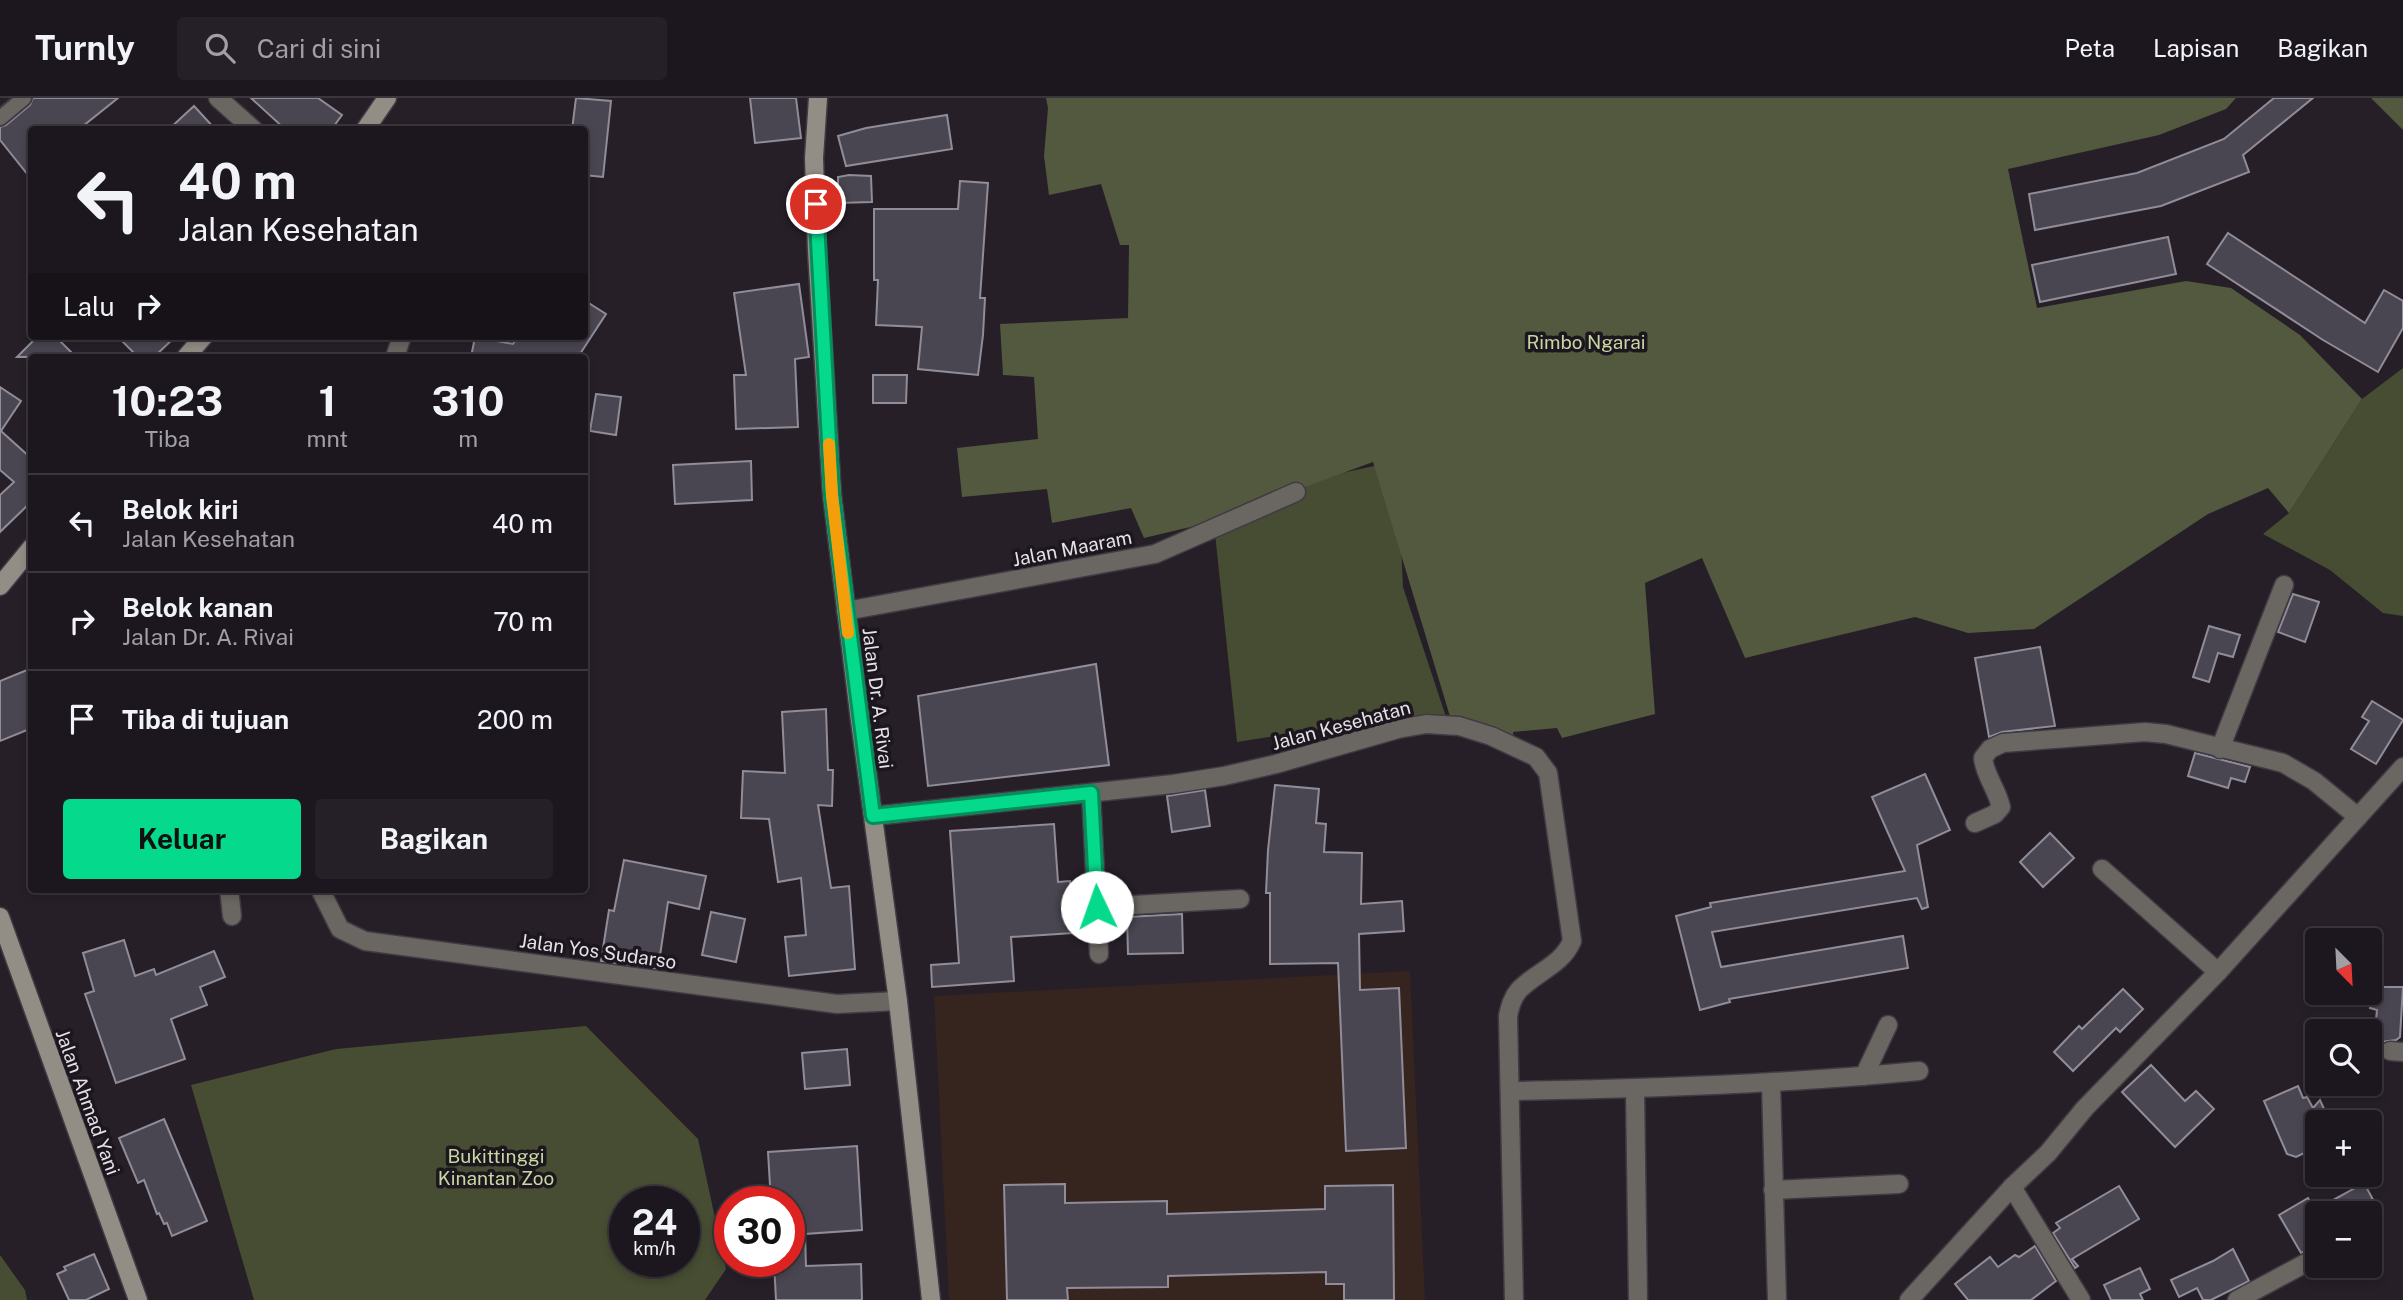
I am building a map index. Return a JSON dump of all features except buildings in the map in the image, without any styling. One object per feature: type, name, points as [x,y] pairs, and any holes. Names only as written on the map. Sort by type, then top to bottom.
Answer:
[{"type":"main road","points":[[368,126],[387,98]]},
{"type":"main road","name":"Jalan Dr. A. Rivai","points":[[818,98],[814,158],[817,251],[832,495],[898,1001],[931,1300]]},
{"type":"main road","points":[[189,354],[201,340]]},
{"type":"main road","points":[[0,586],[28,552]]},
{"type":"main road","name":"Jalan Ahmad Yani","points":[[0,918],[138,1300]]},
{"type":"street","points":[[0,118],[23,98]]},
{"type":"street","points":[[218,98],[250,126]]},
{"type":"street","name":"Jalan Maaram","points":[[846,611],[1155,554],[1296,492]]},
{"type":"street","points":[[2220,749],[2284,585]]},
{"type":"street","name":"Jalan Kesehatan","points":[[873,816],[1224,776],[1398,729],[1426,724],[1459,726],[1492,736],[1536,757],[1548,773],[1572,941],[1568,951],[1519,990],[1511,1002],[1508,1016],[1514,1300]]},
{"type":"street","points":[[1975,823],[1995,814],[2001,807],[1999,796],[1984,770],[1983,758],[1990,749],[2003,743],[2145,732],[2166,734],[2283,763],[2314,781],[2358,817]]},
{"type":"street","points":[[1909,1300],[2012,1187],[2048,1153],[2085,1108],[2218,972],[2403,767]]},
{"type":"street","points":[[1091,793],[1099,954]]},
{"type":"street","points":[[2102,869],[2218,972]]},
{"type":"street","points":[[229,893],[232,916]]},
{"type":"street","name":"Jalan Yos Sudarso","points":[[322,893],[340,929],[365,941],[838,1004],[898,1001]]},
{"type":"street","points":[[1097,907],[1240,899]]},
{"type":"street","points":[[1864,1076],[1888,1025]]},
{"type":"street","points":[[1511,1091],[1635,1090],[1771,1084],[1919,1071]]},
{"type":"street","points":[[1771,1084],[1777,1300]]},
{"type":"street","points":[[1635,1090],[1638,1300]]},
{"type":"street","points":[[1773,1190],[1899,1184]]},
{"type":"street","points":[[2012,1187],[2081,1300]]},
{"type":"street","points":[[2237,1300],[2305,1263]]},
{"type":"shaded area","points":[[1410,971],[1425,1300],[949,1300],[934,996]]},
{"type":"green space","name":"Rimbo Ngarai","points":[[1046,98],[2236,98],[2226,109],[2159,135],[2008,169],[2037,308],[2186,281],[2231,288],[2300,335],[2362,399],[2289,513],[2268,488],[2208,514],[2034,629],[1968,633],[1915,617],[1745,658],[1702,558],[1645,583],[1655,714],[1562,738],[1557,728],[1513,732],[1515,751],[1452,723],[1373,462],[1203,524],[1144,538],[1131,508],[1052,523],[1047,489],[962,497],[957,448],[1038,439],[1034,377],[1003,375],[1000,324],[1128,318],[1129,245],[1120,245],[1101,184],[1049,195],[1044,156],[1048,108]]},
{"type":"green space","points":[[2371,98],[2403,98],[2403,130]]},
{"type":"green space","points":[[2403,368],[2403,616],[2383,613],[2330,570],[2263,534],[2289,513],[2362,399]]},
{"type":"green space","points":[[1388,463],[1399,500],[1403,587],[1447,720],[1401,716],[1237,742],[1212,505]]},
{"type":"green space","name":"Bukittinggi Kinantan Zoo","points":[[586,1026],[698,1139],[714,1213],[714,1277],[721,1277],[705,1300],[254,1300],[191,1085],[336,1049]]},
{"type":"green space","points":[[0,1255],[25,1290],[27,1300],[0,1300]]},
{"type":"slow traffic","points":[[829,444],[832,495],[848,633]]},
{"type":"route","points":[[816,204],[832,495],[873,816],[1091,793],[1097,907]]}]
